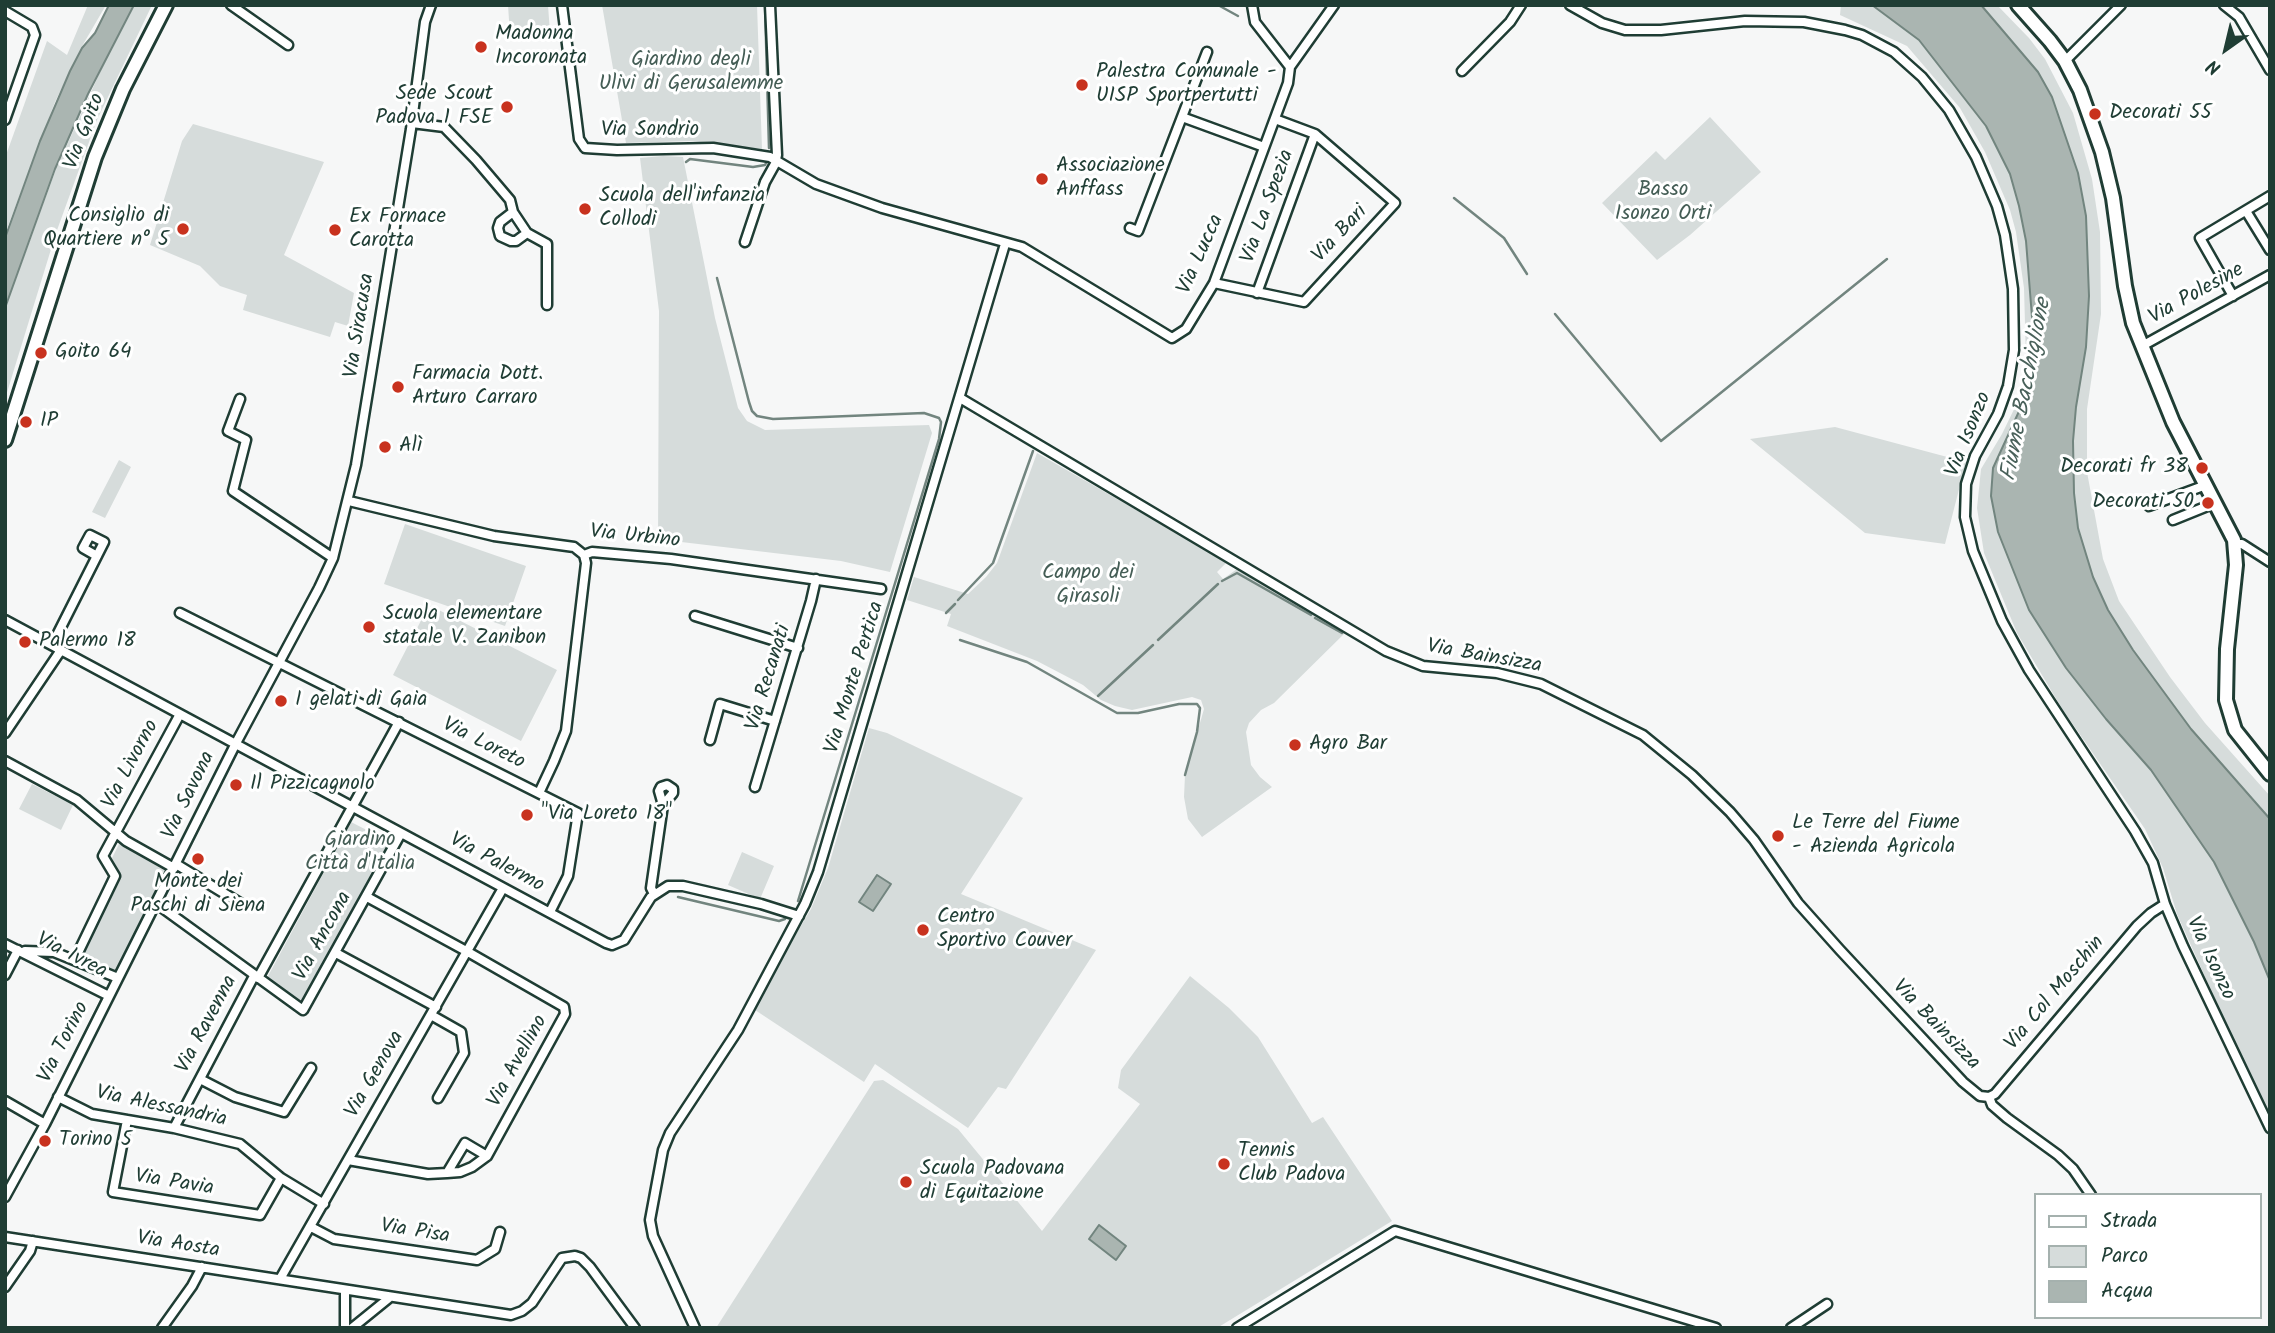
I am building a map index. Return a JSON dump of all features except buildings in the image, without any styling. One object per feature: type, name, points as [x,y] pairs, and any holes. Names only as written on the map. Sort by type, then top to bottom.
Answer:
[{"type":"street","name":"Via Goito","points":[[5,439],[95,157],[123,89],[166,5]]},
{"type":"street","points":[[232,5],[288,45]]},
{"type":"street","name":"Via Sondrio","points":[[562,5],[579,139],[585,148],[713,148],[776,159]]},
{"type":"street","points":[[745,242],[765,182],[776,159],[771,5]]},
{"type":"street","points":[[1252,5],[1255,22],[1290,67],[1334,5]]},
{"type":"street","points":[[1462,71],[1510,22],[1521,5]]},
{"type":"street","name":"Via Isonzo","points":[[1570,5],[1602,23],[1625,30],[1661,30],[1745,21],[1804,22],[1845,30],[1862,35],[1894,52],[1922,77],[1949,110],[1976,157],[1997,206],[2007,245],[2012,289],[2012,368],[2003,402],[1975,456],[1966,484],[1965,517],[1979,569],[2011,639],[2029,670],[2144,846],[2157,874],[2165,904],[2270,1128]]},
{"type":"street","points":[[2018,5],[2064,61],[2080,90],[2102,152],[2113,198],[2127,299],[2142,346],[2173,422],[2235,544],[2236,565],[2227,649],[2226,700],[2235,730],[2270,774]]},
{"type":"street","points":[[2064,61],[2121,5]]},
{"type":"street","points":[[2224,5],[2239,17],[2270,70]]},
{"type":"street","name":"Via Siracusa","points":[[236,743],[333,558],[349,501],[412,123],[427,8]]},
{"type":"street","points":[[5,11],[32,27],[35,35],[5,120]]},
{"type":"street","points":[[1130,228],[1138,231],[1207,52]]},
{"type":"street","name":"Via Lucca","points":[[1005,244],[1022,247],[1172,338],[1186,329],[1214,283],[1288,83],[1290,67]]},
{"type":"street","points":[[1182,117],[1264,147]]},
{"type":"street","name":"Via Bari","points":[[1214,283],[1304,302],[1395,203],[1315,134],[1275,119]]},
{"type":"street","points":[[412,123],[444,127],[510,200],[513,212],[527,233],[547,244],[547,305]]},
{"type":"street","name":"Via La Spezia","points":[[1257,293],[1315,134]]},
{"type":"street","points":[[776,159],[816,184],[915,219],[1005,244]]},
{"type":"street","points":[[2233,296],[2200,238],[2270,197]]},
{"type":"street","points":[[2246,211],[2270,250]]},
{"type":"street","points":[[513,212],[500,222],[500,236],[516,241],[527,233]]},
{"type":"street","name":"Via Monte Pertica","points":[[695,1328],[652,1228],[652,1203],[660,1161],[670,1133],[738,1030],[799,916],[818,872],[1005,244]]},
{"type":"street","name":"Via Polesine","points":[[2142,346],[2270,275]]},
{"type":"street","name":"Via Bainsizza","points":[[960,398],[1386,651],[1423,666],[1497,673],[1541,684],[1643,735],[1692,775],[1730,812],[1832,943],[1963,1082],[1980,1096],[1989,1097]]},
{"type":"street","points":[[240,399],[228,431],[246,440],[233,491],[333,558]]},
{"type":"street","points":[[2149,506],[2206,485]]},
{"type":"street","name":"Via Urbino","points":[[349,501],[494,536],[574,547],[584,555],[592,552],[671,559],[881,589]]},
{"type":"street","points":[[2173,520],[2215,503]]},
{"type":"street","points":[[2235,544],[2242,544],[2269,560]]},
{"type":"street","points":[[539,793],[566,731],[586,563],[584,555]]},
{"type":"street","points":[[52,645],[97,556]]},
{"type":"street","name":"Via Recanati","points":[[755,786],[798,648],[816,579]]},
{"type":"street","name":"Via Loreto","points":[[180,613],[578,813],[568,876],[550,912]]},
{"type":"street","points":[[695,615],[798,648]]},
{"type":"street","name":"Via Palermo","points":[[5,620],[612,944],[624,940],[654,894]]},
{"type":"street","points":[[5,733],[61,650]]},
{"type":"street","points":[[709,700],[775,721]]},
{"type":"street","points":[[710,740],[720,704]]},
{"type":"street","name":"Via Livorno","points":[[116,833],[180,714]]},
{"type":"street","name":"Via Ravenna","points":[[174,1128],[399,722]]},
{"type":"street","name":"Via Savona","points":[[156,904],[236,743]]},
{"type":"street","name":"Via Livorno","points":[[5,761],[77,800],[126,841],[175,866]]},
{"type":"street","points":[[663,805],[651,888],[654,894],[668,886],[683,886],[761,904],[799,916]]},
{"type":"street","points":[[75,959],[115,876],[103,856],[116,833]]},
{"type":"street","name":"Via Ancona","points":[[156,904],[303,1010],[401,833]]},
{"type":"street","name":"Via Savona","points":[[175,866],[240,903]]},
{"type":"street","name":"Via Genova","points":[[280,1279],[503,888]]},
{"type":"street","points":[[367,897],[468,951]]},
{"type":"street","name":"Via Torino","points":[[5,1197],[45,1124],[156,904]]},
{"type":"street","name":"Via Col Moschin","points":[[1989,1097],[1995,1094],[2137,926],[2165,904]]},
{"type":"street","name":"Via Ivrea","points":[[5,944],[108,996]]},
{"type":"street","name":"Via Ivrea","points":[[18,950],[54,952],[118,978]]},
{"type":"street","name":"Via Ivrea","points":[[5,975],[18,950]]},
{"type":"street","name":"Via Avellino","points":[[468,951],[564,1007],[565,1014],[487,1156]]},
{"type":"street","points":[[336,953],[434,1011],[461,1032],[464,1053],[438,1098]]},
{"type":"street","points":[[200,1079],[235,1097],[284,1112],[311,1068]]},
{"type":"street","name":"Via Alessandria","points":[[58,1097],[92,1114],[174,1128],[240,1144],[281,1178],[324,1204]]},
{"type":"street","points":[[1989,1097],[1992,1105],[2007,1118],[2059,1155],[2073,1169],[2090,1193]]},
{"type":"street","points":[[5,1101],[45,1124]]},
{"type":"street","name":"Via Pavia","points":[[127,1120],[113,1192],[260,1215],[281,1178]]},
{"type":"street","points":[[348,1160],[428,1174],[447,1173],[460,1172],[487,1156],[465,1143],[447,1173]]},
{"type":"street","name":"Via Pisa","points":[[311,1227],[334,1239],[477,1260],[495,1249],[500,1232]]},
{"type":"street","points":[[1237,1328],[1395,1231],[1716,1328]]},
{"type":"street","name":"Via Aosta","points":[[5,1237],[511,1315],[532,1303],[562,1258],[569,1255],[581,1258],[590,1267],[635,1328]]},
{"type":"street","points":[[5,1287],[30,1251],[33,1241]]},
{"type":"street","points":[[162,1328],[202,1267]]},
{"type":"street","points":[[345,1290],[345,1328]]},
{"type":"street","points":[[352,1328],[389,1298]]},
{"type":"street","points":[[1791,1328],[1827,1304]]},
{"type":"green space","points":[[88,5],[106,5],[81,48],[55,102],[5,234],[5,158],[47,41],[67,55]]},
{"type":"green space","points":[[135,5],[152,5],[97,120],[56,233],[5,399],[5,309],[56,169],[101,70]]},
{"type":"green space","points":[[508,5],[548,5],[550,33],[510,35]]},
{"type":"green space","name":"Giardino degli Ulivi di Gerusalemme","points":[[602,5],[757,5],[762,149],[692,141],[626,143]]},
{"type":"green space","points":[[1841,5],[1997,5],[2045,59],[2073,113],[2092,179],[2100,232],[2101,314],[2087,409],[2087,472],[2103,559],[2119,601],[2170,677],[2205,723],[2270,796],[2270,1115],[2248,1073],[2177,914],[2163,868],[2145,829],[2061,707],[2017,633],[1984,553],[1977,508],[1981,469],[2020,397],[2026,359],[2024,288],[2010,210],[1985,152],[1960,108],[1907,46],[1840,15]]},
{"type":"green space","name":"Basso Isonzo Orti","points":[[1710,117],[1761,172],[1690,235],[1657,260],[1602,203],[1656,151],[1665,160]]},
{"type":"green space","points":[[193,124],[324,162],[284,255],[354,293],[348,326],[335,322],[330,337],[243,310],[247,295],[220,286],[200,266],[150,245],[182,141]]},
{"type":"green space","points":[[683,157],[715,318],[738,408],[747,421],[765,430],[929,425],[932,433],[890,572],[841,561],[658,541],[659,311],[640,158]]},
{"type":"green space","points":[[1835,427],[1966,462],[1945,544],[1865,533],[1750,439]]},
{"type":"green space","name":"Campo dei Girasoli","points":[[1037,453],[1227,562],[1217,572],[1223,579],[1237,569],[1346,632],[1274,703],[1261,710],[1249,723],[1246,732],[1251,765],[1272,787],[1202,837],[1188,819],[1184,797],[1185,775],[1204,709],[1201,700],[1192,697],[1132,710],[1115,706],[1101,700],[1083,685],[1037,661],[947,626],[951,614],[907,600],[914,577],[968,594],[986,577],[997,563]]},
{"type":"green space","points":[[119,460],[131,467],[105,518],[92,512]]},
{"type":"green space","points":[[405,524],[526,566],[505,626],[384,584]]},
{"type":"green space","points":[[429,605],[557,670],[521,741],[393,675]]},
{"type":"green space","name":"Centro Sportivo Couver","points":[[869,728],[887,733],[1023,798],[961,894],[1096,950],[1006,1089],[998,1087],[968,1128],[875,1064],[864,1082],[752,1008],[811,909],[828,868]]},
{"type":"green space","points":[[32,784],[73,805],[61,830],[19,809]]},
{"type":"green space","name":"Giardino Città d'Italia","points":[[351,822],[392,843],[302,1003],[267,978]]},
{"type":"green space","points":[[119,844],[168,870],[116,971],[83,956],[121,875],[112,858]]},
{"type":"green space","points":[[742,852],[774,866],[760,899],[728,885]]},
{"type":"green space","points":[[1190,976],[1229,1008],[1258,1037],[1312,1123],[1323,1117],[1392,1221],[1217,1328],[716,1328],[874,1081],[883,1080],[958,1129],[1042,1231],[1140,1104],[1118,1088],[1121,1070]]},
{"type":"water","points":[[109,5],[134,5],[88,94],[55,169],[5,308],[5,238],[40,141],[70,71],[82,48],[95,33]]},
{"type":"water","points":[[1872,5],[1981,5],[2038,72],[2052,97],[2078,173],[2086,216],[2089,296],[2086,347],[2073,441],[2078,528],[2093,577],[2108,610],[2133,650],[2191,729],[2270,819],[2270,981],[2254,942],[2214,862],[2151,770],[2066,668],[2029,610],[1998,532],[1991,496],[1993,468],[2032,383],[2033,330],[2026,241],[2019,206],[2010,174],[1986,126],[1919,40]]},
{"type":"water","points":[[877,875],[891,884],[873,911],[859,902]]},
{"type":"water","points":[[1099,1225],[1126,1246],[1116,1260],[1089,1239]]},
{"type":"waterway","points":[[765,5],[769,148]]},
{"type":"waterway","points":[[1218,5],[1238,16]]},
{"type":"waterway","points":[[686,162],[690,159],[753,167],[766,163]]},
{"type":"waterway","points":[[1454,198],[1504,238],[1527,274]]},
{"type":"waterway","points":[[1555,314],[1661,441],[1887,259]]},
{"type":"waterway","points":[[717,278],[749,402],[757,416],[773,419],[924,413],[939,418],[941,422],[939,439],[798,901]]},
{"type":"waterway","points":[[958,600],[993,563],[1033,451]]},
{"type":"waterway","points":[[1222,581],[1237,573],[1311,615]]},
{"type":"waterway","points":[[1158,640],[1218,584]]},
{"type":"waterway","points":[[946,613],[955,604]]},
{"type":"waterway","points":[[1315,618],[1342,633]]},
{"type":"waterway","points":[[960,640],[1027,662],[1117,713],[1138,713],[1179,704],[1197,704],[1200,708],[1197,732],[1185,775]]},
{"type":"waterway","points":[[1098,696],[1153,645]]},
{"type":"waterway","points":[[678,897],[779,921],[785,919]]},
{"type":"place","name":"Madonna Incoronata","points":[[481,47]]},
{"type":"place","name":"Palestra Comunale - UISP Sportpertutti","points":[[1082,85]]},
{"type":"place","name":"Sede Scout Padova 1 FSE","points":[[507,107]]},
{"type":"place","name":"Decorati 55","points":[[2095,114]]},
{"type":"place","name":"Associazione Anffass","points":[[1042,179]]},
{"type":"place","name":"Scuola dell'infanzia Collodi","points":[[585,209]]},
{"type":"place","name":"Consiglio di Quartiere n° 5","points":[[183,229]]},
{"type":"place","name":"Ex Fornace Carotta","points":[[335,230]]},
{"type":"place","name":"Goito 64","points":[[41,353]]},
{"type":"place","name":"Farmacia Dott. Arturo Carraro","points":[[398,387]]},
{"type":"place","name":"IP","points":[[26,422]]},
{"type":"place","name":"Alì","points":[[385,447]]},
{"type":"place","name":"Decorati fr 38","points":[[2202,468]]},
{"type":"place","name":"Decorati 50","points":[[2208,503]]},
{"type":"place","name":"Scuola elementare statale V. Zanibon","points":[[369,627]]},
{"type":"place","name":"Palermo 18","points":[[25,642]]},
{"type":"place","name":"I gelati di Gaia","points":[[281,701]]},
{"type":"place","name":"Agro Bar","points":[[1295,745]]},
{"type":"place","name":"Il Pizzicagnolo","points":[[236,785]]},
{"type":"place","name":"\"Via Loreto 18\"","points":[[527,815]]},
{"type":"place","name":"Le Terre del Fiume - Azienda Agricola","points":[[1778,836]]},
{"type":"place","name":"Monte dei Paschi di Siena","points":[[198,859]]},
{"type":"place","name":"Centro Sportivo Couver","points":[[923,930]]},
{"type":"place","name":"Torino 5","points":[[45,1141]]},
{"type":"place","name":"Tennis Club Padova","points":[[1224,1164]]},
{"type":"place","name":"Scuola Padovana di Equitazione","points":[[906,1182]]},
{"type":"water label","name":"Fiume Bacchiglione","points":[[2028,390]]}]
